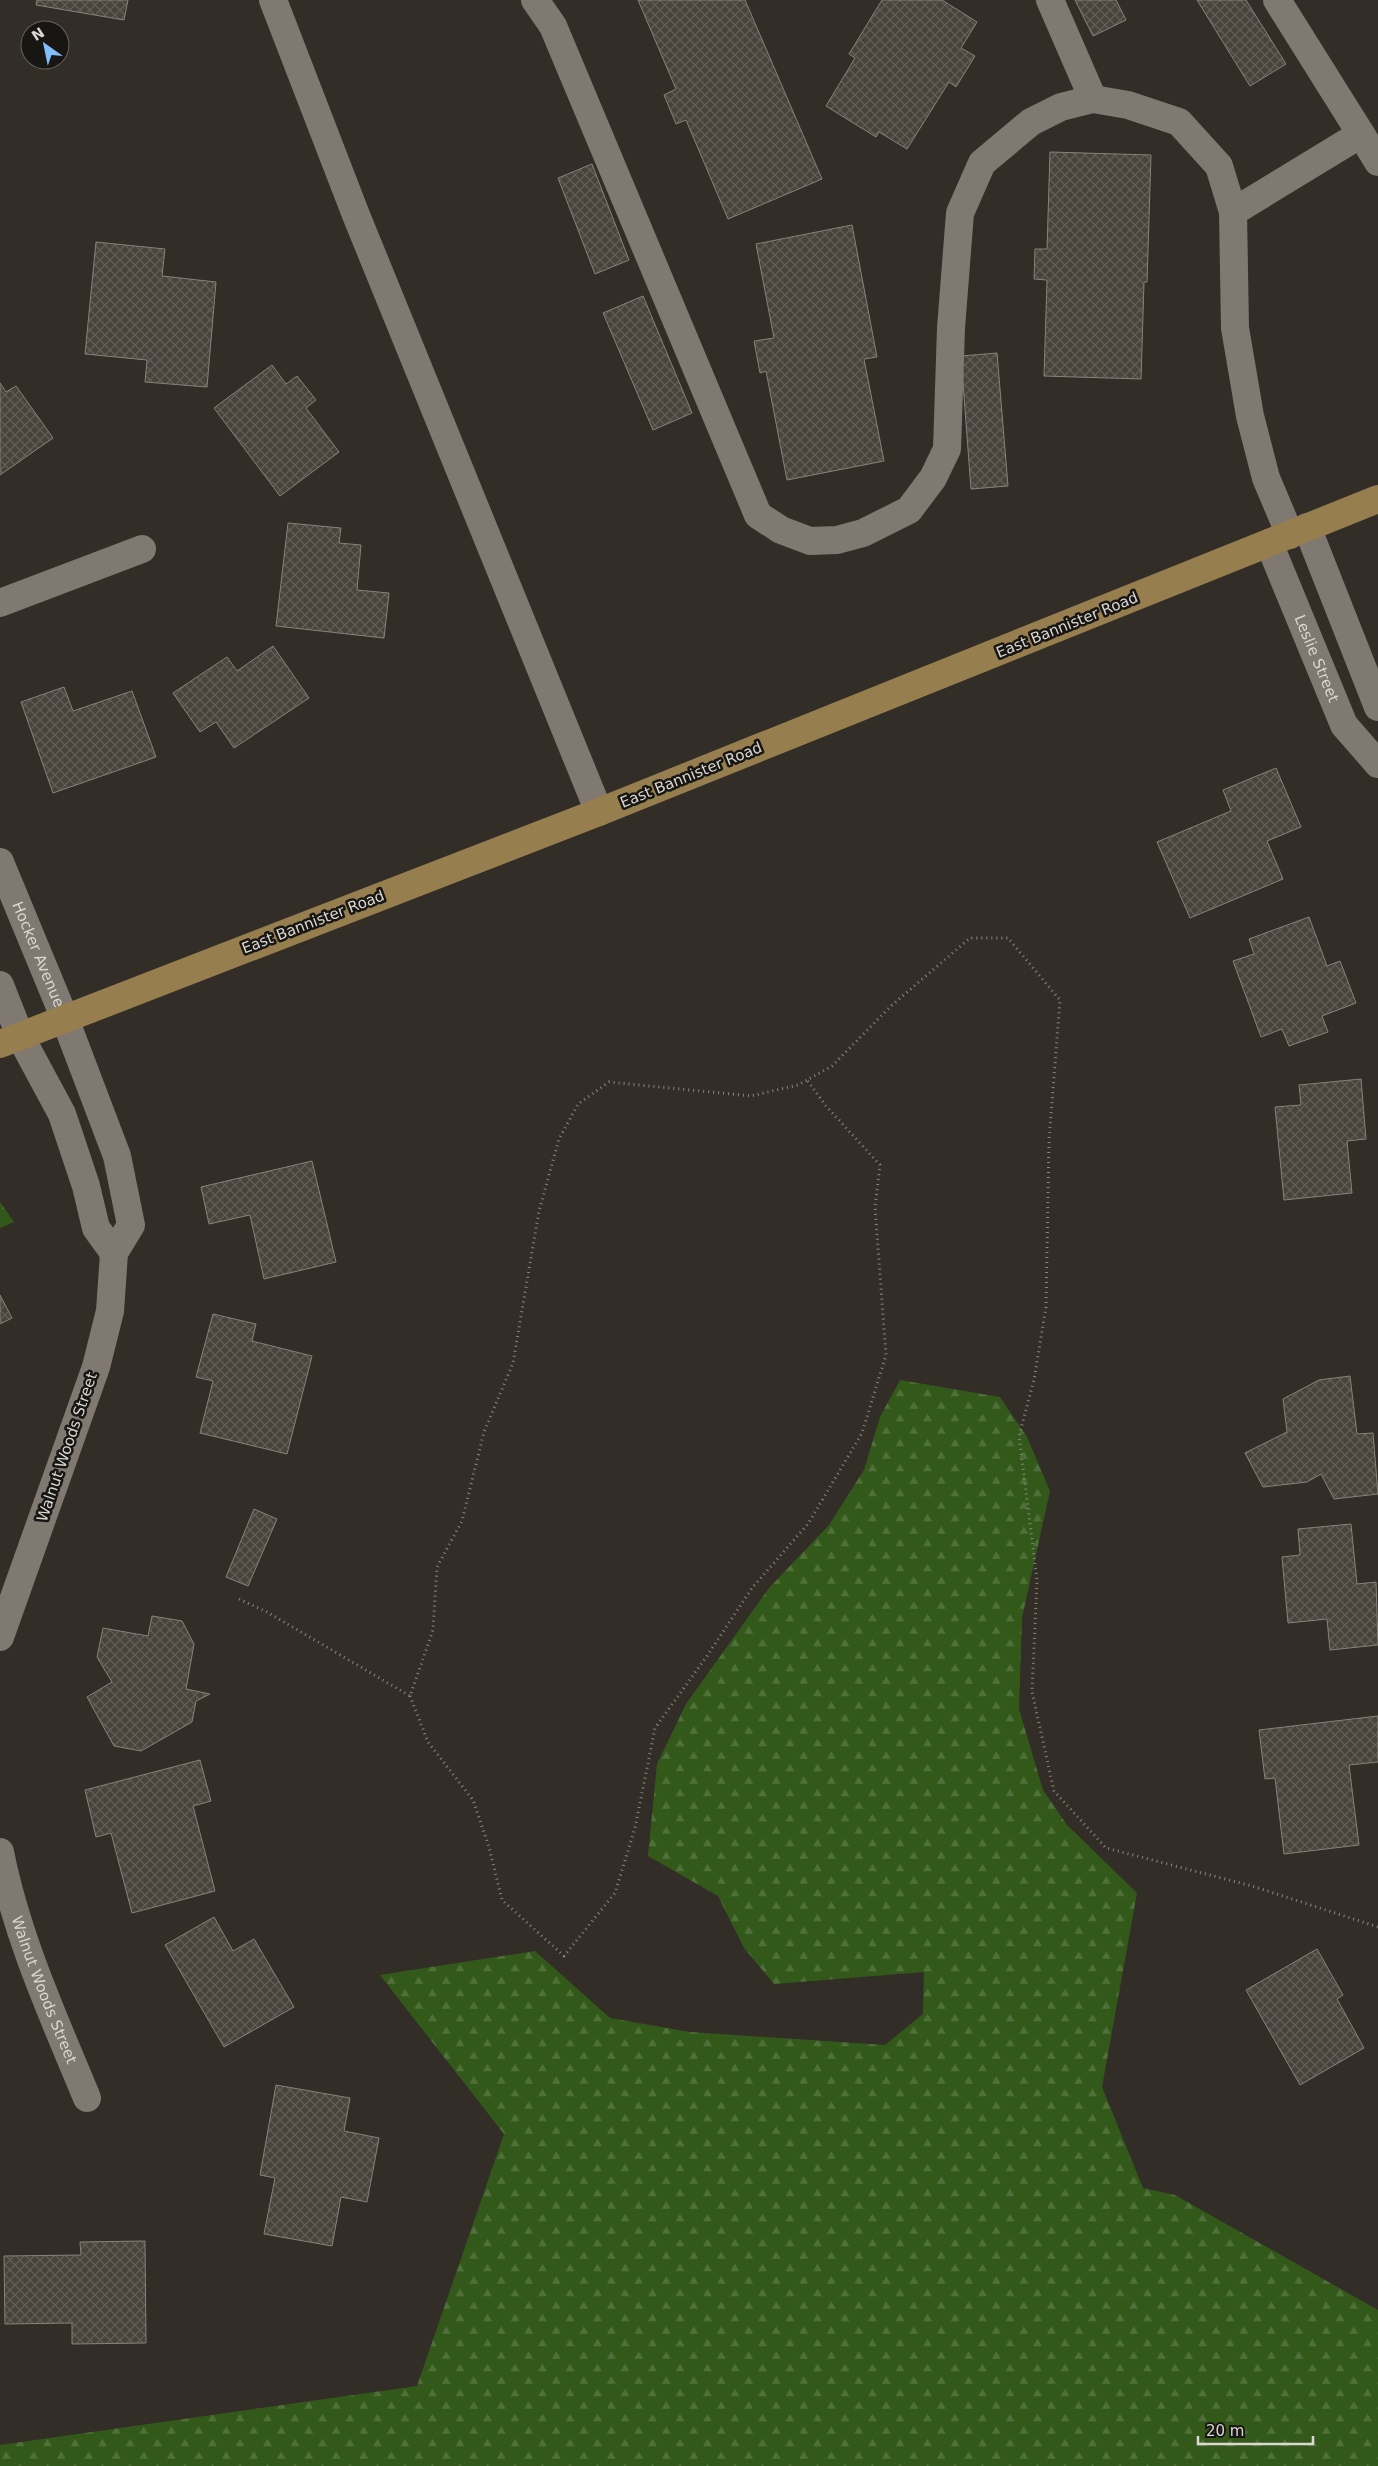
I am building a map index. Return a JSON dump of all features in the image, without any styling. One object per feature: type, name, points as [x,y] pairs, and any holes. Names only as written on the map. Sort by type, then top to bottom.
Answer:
[{"type":"main road","name":"East Bannister Road","points":[[10,1040],[599,812],[1378,499]]},
{"type":"street","points":[[273,0],[356,215],[599,812]]},
{"type":"street","points":[[535,0],[553,26],[758,515],[781,530],[810,541],[837,540],[863,533],[909,510],[933,478],[947,449],[951,328],[960,213],[982,163],[1031,122],[1061,107],[1093,99],[1128,105],[1179,122],[1219,166],[1233,212],[1235,328],[1248,406],[1266,478],[1289,535],[1378,707]]},
{"type":"street","points":[[1050,0],[1093,99]]},
{"type":"street","points":[[1277,0],[1378,162]]},
{"type":"street","points":[[1233,212],[1360,134]]},
{"type":"street","name":"Leslie Street","points":[[1289,535],[1344,725],[1378,764]]},
{"type":"street","points":[[0,602],[142,549]]},
{"type":"street","name":"Hocker Avenue","points":[[0,862],[65,1019]]},
{"type":"street","points":[[0,984],[10,1040],[62,1114],[86,1186],[96,1228],[114,1253]]},
{"type":"street","name":"Walnut Woods Street","points":[[0,1637],[96,1367],[110,1311],[114,1253],[131,1225],[118,1156],[65,1019]]},
{"type":"street","name":"Walnut Woods Street","points":[[0,1852],[8,1890],[36,1973],[87,2098]]},
{"type":"path","points":[[410,1696],[433,1630],[437,1567],[462,1521],[484,1432],[513,1363],[539,1211],[560,1140],[578,1104],[609,1082],[751,1096],[798,1085],[832,1066],[891,1006],[970,938],[1008,938],[1060,1000],[1049,1140],[1046,1308],[1034,1380],[1019,1436],[1037,1580],[1032,1692],[1054,1791],[1106,1848],[1252,1886],[1378,1927]]},
{"type":"path","points":[[239,1599],[267,1612],[410,1696],[428,1742],[473,1800],[489,1847],[502,1900],[564,1956],[615,1893],[635,1828],[655,1728],[707,1656],[752,1588],[808,1524],[862,1433],[886,1355],[875,1207],[880,1165],[826,1106],[807,1080]]},
{"type":"green space","points":[[0,1202],[14,1222],[0,1228]]},
{"type":"green space","points":[[900,1380],[1000,1397],[1027,1437],[1050,1491],[1022,1618],[1019,1709],[1043,1790],[1067,1825],[1137,1893],[1102,2087],[1143,2188],[1175,2195],[1378,2310],[1378,2466],[0,2466],[0,2445],[417,2386],[504,2134],[380,1975],[535,1951],[610,2018],[690,2032],[885,2045],[923,2014],[924,1972],[774,1984],[744,1948],[718,1896],[648,1856],[657,1764],[686,1704],[769,1588],[829,1525],[864,1470],[880,1417]]},
{"type":"building","points":[[37,0],[128,0],[124,20],[36,5]]},
{"type":"building","points":[[638,0],[745,0],[822,179],[728,219],[686,120],[676,124],[664,95],[676,89]]},
{"type":"building","points":[[882,0],[942,0],[977,22],[961,48],[975,56],[956,87],[949,82],[907,149],[879,132],[876,137],[826,106],[855,58],[849,54]]},
{"type":"building","points":[[1075,0],[1116,0],[1126,20],[1093,36]]},
{"type":"building","points":[[1197,0],[1246,0],[1286,64],[1250,86]]},
{"type":"building","points":[[1050,152],[1151,155],[1147,282],[1144,282],[1141,379],[1044,376],[1047,280],[1034,279],[1035,249],[1047,249]]},
{"type":"building","points":[[592,164],[629,260],[595,274],[558,178]]},
{"type":"building","points":[[852,225],[877,357],[864,359],[884,461],[787,480],[766,371],[760,373],[754,341],[774,338],[756,244]]},
{"type":"building","points":[[96,242],[165,249],[162,276],[216,282],[207,387],[145,382],[147,360],[85,354]]},
{"type":"building","points":[[643,296],[692,413],[653,430],[603,313]]},
{"type":"building","points":[[997,353],[1008,486],[971,489],[961,356]]},
{"type":"building","points":[[272,365],[286,384],[297,376],[316,400],[306,408],[339,452],[280,496],[214,408]]},
{"type":"building","points":[[0,383],[6,392],[16,386],[53,438],[0,475]]},
{"type":"building","points":[[288,523],[341,528],[339,543],[361,545],[357,590],[389,593],[384,638],[276,626]]},
{"type":"building","points":[[273,646],[309,698],[234,748],[216,722],[200,732],[173,693],[227,657],[237,671]]},
{"type":"building","points":[[64,687],[73,711],[132,691],[156,757],[53,793],[21,702]]},
{"type":"building","points":[[1276,768],[1301,827],[1267,841],[1283,879],[1190,918],[1157,842],[1231,811],[1223,790]]},
{"type":"building","points":[[1309,917],[1327,966],[1340,961],[1356,1003],[1322,1016],[1328,1032],[1289,1046],[1282,1029],[1261,1037],[1233,961],[1254,954],[1249,939]]},
{"type":"building","points":[[1361,1079],[1366,1139],[1347,1141],[1352,1193],[1284,1200],[1275,1107],[1301,1105],[1299,1085]]},
{"type":"building","points":[[312,1161],[336,1262],[264,1279],[250,1215],[209,1224],[201,1187]]},
{"type":"building","points":[[0,1295],[12,1318],[0,1324]]},
{"type":"building","points":[[213,1314],[256,1324],[252,1341],[312,1356],[287,1454],[200,1433],[213,1381],[196,1377]]},
{"type":"building","points":[[1350,1376],[1357,1434],[1373,1433],[1378,1494],[1334,1499],[1321,1474],[1307,1482],[1263,1487],[1245,1453],[1287,1432],[1283,1399],[1319,1380]]},
{"type":"building","points":[[254,1509],[277,1519],[248,1586],[226,1577]]},
{"type":"building","points":[[1351,1524],[1357,1584],[1376,1582],[1378,1645],[1330,1650],[1327,1619],[1288,1623],[1282,1557],[1300,1555],[1298,1529]]},
{"type":"building","points":[[152,1616],[182,1621],[194,1644],[186,1689],[210,1694],[196,1701],[192,1722],[141,1751],[114,1746],[87,1697],[112,1682],[97,1657],[103,1628],[148,1636]]},
{"type":"building","points":[[1378,1716],[1378,1762],[1349,1765],[1359,1845],[1284,1854],[1275,1778],[1265,1779],[1259,1730]]},
{"type":"building","points":[[200,1760],[211,1801],[193,1806],[215,1891],[132,1913],[111,1833],[96,1837],[85,1790]]},
{"type":"building","points":[[214,1917],[233,1951],[254,1939],[294,2007],[224,2047],[165,1945]]},
{"type":"building","points":[[1317,1949],[1343,1995],[1337,1999],[1364,2048],[1300,2085],[1246,1990]]},
{"type":"building","points":[[276,2085],[350,2098],[344,2131],[379,2138],[367,2202],[341,2197],[332,2246],[264,2234],[275,2178],[260,2175]]},
{"type":"building","points":[[145,2241],[146,2343],[72,2344],[72,2323],[5,2324],[4,2256],[81,2255],[80,2242]]}]
